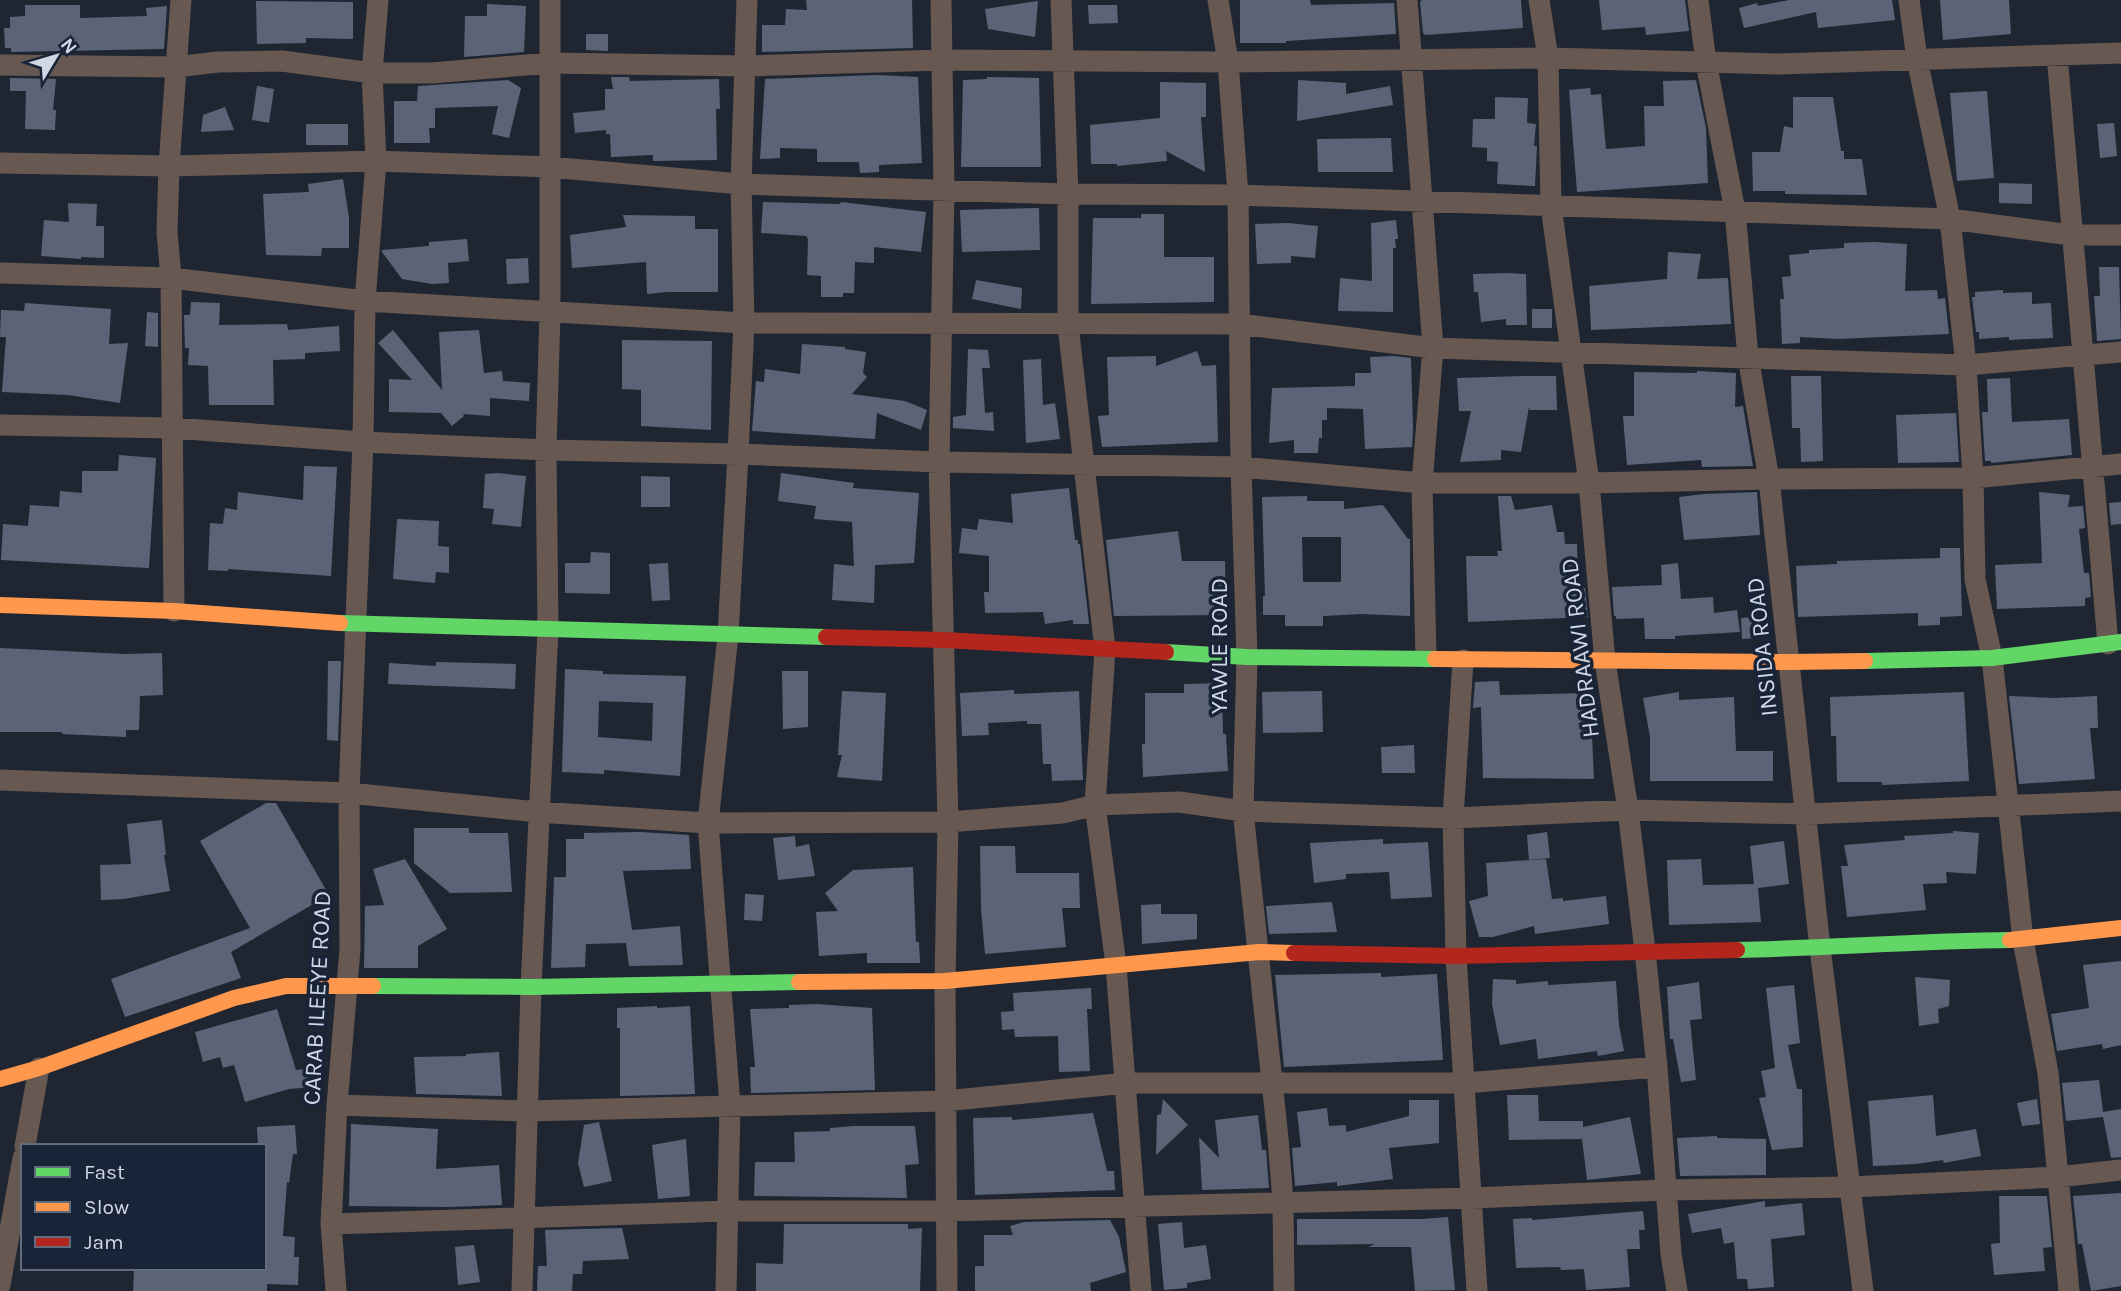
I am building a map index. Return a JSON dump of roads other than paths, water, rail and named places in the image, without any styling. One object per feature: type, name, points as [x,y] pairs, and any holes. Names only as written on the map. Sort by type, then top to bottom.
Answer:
[{"type":"main road","points":[[0,605],[174,611],[357,624],[944,640],[1247,657],[1790,662],[1992,658],[2115,643]]},
{"type":"main road","points":[[0,1079],[39,1068],[234,998],[286,986],[531,987],[719,982],[944,981],[1259,952],[1457,956],[1820,948],[1918,941],[2023,940],[2121,928]]},
{"type":"street","points":[[174,611],[171,278],[167,232],[181,0]]},
{"type":"street","name":"CARAB ILEEYE ROAD","points":[[336,1291],[331,1224],[337,1105],[351,949],[349,793],[363,442],[365,301],[376,161],[372,73],[377,0]]},
{"type":"street","points":[[522,1291],[531,987],[548,630],[546,450],[550,313],[550,0]]},
{"type":"street","points":[[726,1291],[730,1105],[708,823],[728,635],[738,454],[744,323],[741,184],[747,0]]},
{"type":"street","points":[[942,0],[944,189],[939,462],[948,822],[944,981],[947,1291]]},
{"type":"street","points":[[1061,0],[1068,194],[1068,325],[1105,649],[1095,805],[1116,965],[1141,1291]]},
{"type":"street","name":"YAWLE ROAD","points":[[1218,0],[1228,62],[1238,195],[1241,467],[1247,657],[1243,811],[1283,1202],[1284,1291]]},
{"type":"street","points":[[1407,0],[1433,348],[1422,483],[1426,657]]},
{"type":"street","name":"HADRAAWI ROAD","points":[[1539,0],[1548,58],[1551,206],[1589,483],[1605,661],[1628,810],[1645,951],[1677,1291]]},
{"type":"street","name":"INSIDA ROAD","points":[[1698,0],[1706,62],[1735,211],[1748,357],[1769,479],[1820,948],[1863,1291]]},
{"type":"street","points":[[1909,0],[1917,59],[1950,219],[1966,365],[1973,478],[1975,579],[1992,658],[2023,940],[2048,1073],[2069,1291]]},
{"type":"street","points":[[0,65],[175,67],[218,62],[282,61],[372,73],[430,73],[550,63],[746,65],[942,60],[1228,62],[1548,58],[1779,64],[2121,54]]},
{"type":"street","points":[[2057,55],[2092,468],[2115,643]]},
{"type":"street","points":[[0,163],[169,166],[376,161],[549,167],[741,184],[1068,194],[1238,195],[1950,219],[2071,235],[2121,235]]},
{"type":"street","points":[[0,273],[171,278],[365,301],[744,323],[1239,324],[1433,348],[1966,365],[2121,352]]},
{"type":"street","points":[[0,425],[173,428],[363,442],[546,450],[939,462],[1241,467],[1422,483],[1973,478],[2121,464]]},
{"type":"street","points":[[1463,660],[1453,818],[1457,956],[1477,1291]]},
{"type":"street","points":[[0,780],[349,793],[538,811],[708,823],[948,822],[1063,813],[1095,805],[1180,802],[1243,811],[1453,818],[1628,810],[1807,814],[2121,801]]},
{"type":"street","points":[[337,1105],[527,1111],[945,1101],[1126,1083],[1465,1083],[1657,1067]]},
{"type":"street","points":[[25,1144],[39,1068]]},
{"type":"street","points":[[0,1285],[21,1169]]},
{"type":"street","points":[[331,1224],[728,1211],[946,1211],[1850,1187],[2058,1177],[2121,1170]]}]
